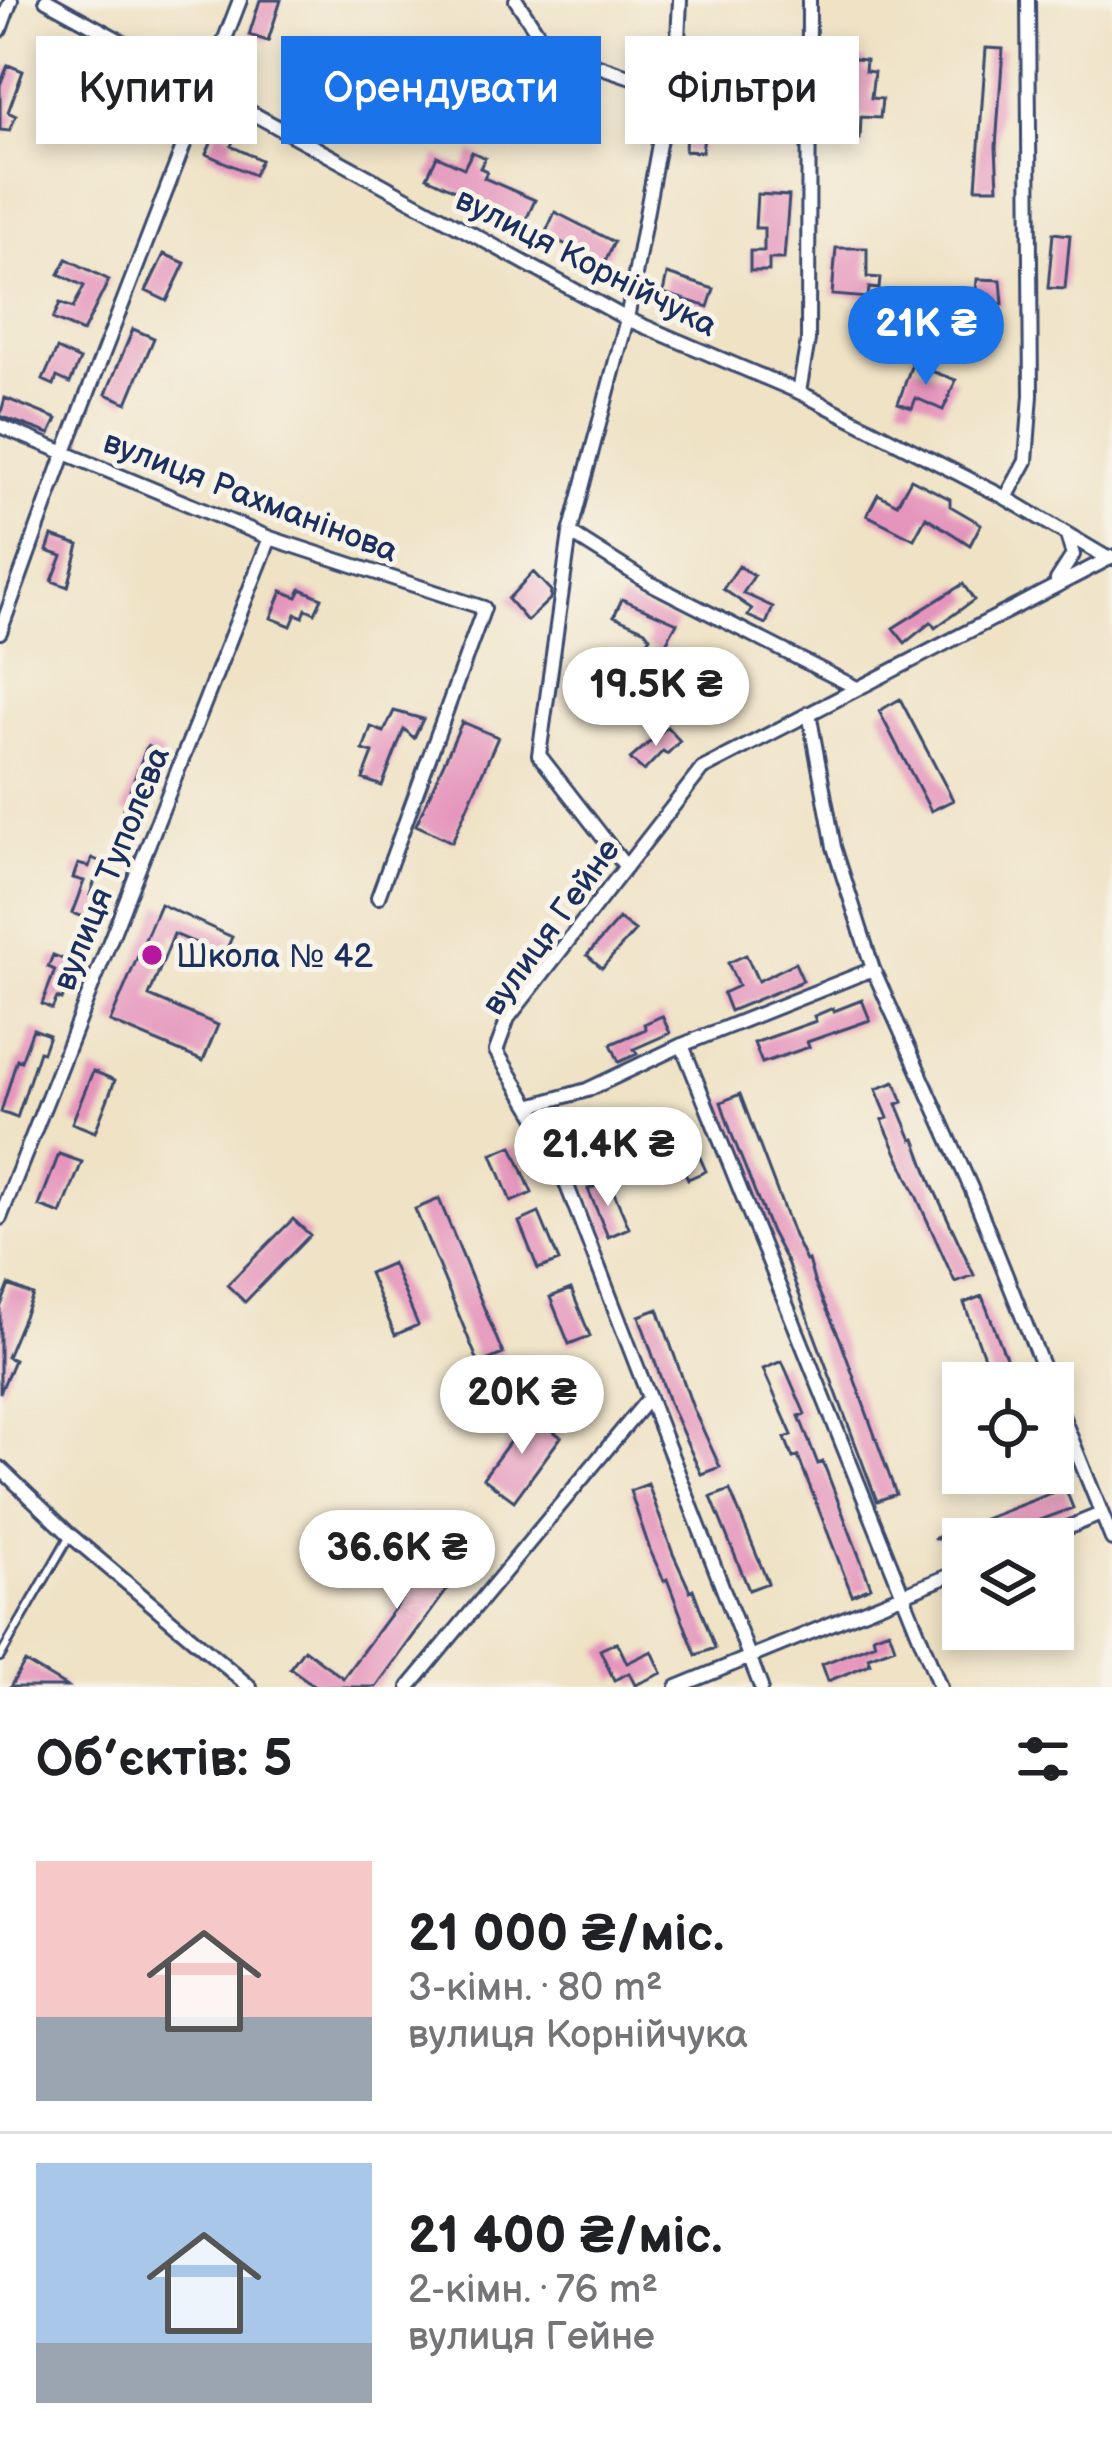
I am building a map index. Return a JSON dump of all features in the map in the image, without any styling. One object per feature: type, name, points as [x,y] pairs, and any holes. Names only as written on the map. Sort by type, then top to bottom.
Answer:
[{"type":"street","points":[[0,30],[11,0]]},
{"type":"street","name":"вулиця Корнійчука","points":[[46,0],[109,36]]},
{"type":"street","points":[[227,36],[240,0]]},
{"type":"street","points":[[516,0],[548,49],[625,75]]},
{"type":"street","points":[[677,36],[680,0]]},
{"type":"street","points":[[799,392],[808,340],[809,0]]},
{"type":"street","points":[[1006,498],[1026,461],[1031,395],[1028,0]]},
{"type":"street","name":"вулиця Корнійчука","points":[[257,119],[626,320],[799,392],[1006,498],[1110,558]]},
{"type":"street","points":[[0,632],[185,144]]},
{"type":"street","points":[[626,867],[539,755],[570,533],[626,320],[658,144]]},
{"type":"street","name":"вулиця Рахманінова","points":[[0,426],[270,538],[484,608],[378,897]]},
{"type":"street","points":[[1048,590],[1073,555],[1065,531]]},
{"type":"street","points":[[570,533],[646,581],[857,688]]},
{"type":"street","name":"вулиця Туполєва","points":[[0,1218],[270,538]]},
{"type":"street","name":"вулиця Гейне","points":[[761,1687],[547,1134],[496,1051],[508,1018],[702,769],[1110,558]]},
{"type":"street","points":[[809,713],[834,847],[873,969],[971,1188],[1041,1362]]},
{"type":"street","points":[[530,1106],[587,1090],[682,1045],[873,969]]},
{"type":"street","points":[[682,1045],[940,1687]]},
{"type":"street","points":[[410,1687],[649,1398]]},
{"type":"street","points":[[1074,1446],[1112,1539]]},
{"type":"street","points":[[0,1468],[70,1535],[250,1687]]},
{"type":"street","points":[[1074,1525],[1101,1514]]},
{"type":"street","points":[[677,1687],[942,1579]]},
{"type":"lane","points":[[0,1657],[70,1535]]},
{"type":"building","points":[[260,0],[281,0],[268,41],[249,35]]},
{"type":"building","points":[[986,48],[1003,49],[998,188],[976,188]]},
{"type":"building","points":[[859,59],[866,60],[865,71],[874,72],[871,98],[882,99],[880,118],[861,117],[860,139]]},
{"type":"building","points":[[8,65],[23,71],[8,112],[16,116],[9,131],[0,130],[0,85]]},
{"type":"building","points":[[211,144],[232,144],[261,160],[254,175],[206,154]]},
{"type":"building","points":[[685,144],[703,144],[702,152],[685,151]]},
{"type":"building","points":[[472,152],[485,158],[480,168],[487,171],[484,178],[535,200],[525,222],[427,177],[437,156],[464,168]]},
{"type":"building","points":[[757,194],[789,196],[784,259],[769,259],[769,271],[750,271],[750,251],[764,251],[764,228],[755,228]]},
{"type":"building","points":[[555,212],[614,242],[604,264],[545,234]]},
{"type":"building","points":[[1053,233],[1070,235],[1065,289],[1048,288]]},
{"type":"building","points":[[836,248],[867,248],[867,277],[880,278],[879,289],[869,288],[868,298],[832,295]]},
{"type":"building","points":[[164,254],[185,263],[167,301],[146,291]]},
{"type":"building","points":[[67,259],[109,280],[83,332],[53,319],[60,303],[73,308],[84,286],[59,274]]},
{"type":"building","points":[[667,274],[714,289],[708,307],[663,293]]},
{"type":"building","points":[[977,279],[1001,280],[1003,304],[996,304],[994,332],[977,331],[979,303],[966,302],[967,292],[976,292]]},
{"type":"building","points":[[133,329],[154,338],[127,403],[106,394]]},
{"type":"building","points":[[57,349],[80,360],[70,383],[57,377],[54,385],[43,380]]},
{"type":"building","points":[[912,364],[956,380],[943,410],[916,398],[912,408],[898,403]]},
{"type":"building","points":[[5,398],[57,419],[50,434],[0,416]]},
{"type":"building","points":[[911,479],[950,499],[950,506],[981,524],[970,545],[926,517],[914,539],[867,515],[878,494],[897,504]]},
{"type":"building","points":[[52,536],[79,545],[68,587],[52,581],[62,556],[47,551]]},
{"type":"building","points":[[739,566],[754,576],[743,593],[773,607],[766,624],[748,616],[752,609],[723,589]]},
{"type":"building","points":[[533,572],[551,591],[550,599],[527,621],[508,599]]},
{"type":"building","points":[[963,584],[974,600],[935,628],[931,622],[905,643],[893,628]]},
{"type":"building","points":[[301,589],[322,598],[315,613],[306,609],[303,617],[296,614],[291,626],[271,618],[282,591],[297,597]]},
{"type":"building","points":[[622,599],[677,623],[661,652],[646,644],[650,637],[645,630],[614,616]]},
{"type":"building","points":[[900,699],[953,800],[931,811],[879,711]]},
{"type":"building","points":[[394,711],[423,719],[414,738],[404,729],[382,786],[363,779],[373,753],[363,750],[371,727],[384,732]]},
{"type":"building","points":[[462,722],[498,737],[452,842],[416,825]]},
{"type":"building","points":[[667,727],[680,741],[644,771],[630,759]]},
{"type":"building","points":[[147,746],[163,752],[138,817],[122,811]]},
{"type":"building","points":[[92,858],[101,862],[90,895],[108,901],[100,923],[72,913],[84,881],[73,878],[78,864],[89,867]]},
{"type":"building","name":"Школа № 42","points":[[160,904],[232,937],[224,955],[174,934],[149,996],[218,1025],[203,1061],[110,1022]]},
{"type":"building","points":[[619,919],[635,931],[602,968],[587,955]]},
{"type":"building","points":[[53,955],[83,967],[73,990],[67,988],[52,1009],[42,1004],[55,970],[48,967]]},
{"type":"building","points":[[746,955],[758,981],[795,963],[803,981],[730,1011],[723,993],[738,986],[728,963]]},
{"type":"building","points":[[862,1000],[870,1020],[762,1063],[754,1043]]},
{"type":"building","points":[[662,1016],[670,1033],[634,1049],[637,1054],[619,1062],[611,1044],[646,1029],[644,1024]]},
{"type":"building","points":[[33,1029],[49,1035],[17,1118],[1,1112],[17,1059],[21,1061]]},
{"type":"building","points":[[93,1071],[115,1080],[95,1132],[72,1123]]},
{"type":"building","points":[[895,1082],[903,1102],[897,1104],[974,1275],[955,1282],[882,1120],[888,1118],[876,1089]]},
{"type":"building","points":[[740,1094],[794,1236],[840,1339],[896,1494],[877,1501],[787,1262],[732,1135],[721,1102]]},
{"type":"building","points":[[579,1112],[598,1159],[577,1167],[558,1120]]},
{"type":"building","points":[[682,1118],[706,1171],[688,1179],[664,1126]]},
{"type":"building","points":[[512,1146],[532,1193],[511,1202],[492,1154]]},
{"type":"building","points":[[59,1154],[82,1162],[61,1214],[39,1206]]},
{"type":"building","points":[[609,1181],[629,1228],[608,1237],[588,1189]]},
{"type":"building","points":[[439,1199],[503,1354],[479,1364],[415,1209]]},
{"type":"building","points":[[539,1213],[559,1261],[538,1269],[519,1222]]},
{"type":"building","points":[[293,1219],[310,1235],[245,1302],[227,1285]]},
{"type":"building","points":[[392,1263],[418,1325],[395,1335],[369,1273]]},
{"type":"building","points":[[9,1285],[33,1295],[7,1357],[14,1360],[0,1393],[0,1308]]},
{"type":"building","points":[[571,1289],[590,1336],[569,1344],[550,1297]]},
{"type":"building","points":[[982,1296],[1009,1362],[987,1362],[964,1303]]},
{"type":"building","points":[[658,1309],[720,1467],[701,1474],[639,1316]]},
{"type":"building","points":[[782,1361],[805,1414],[799,1416],[818,1464],[823,1462],[871,1587],[852,1595],[798,1456],[793,1458],[785,1438],[792,1435],[763,1369]]},
{"type":"building","points":[[530,1414],[561,1437],[514,1501],[483,1478]]},
{"type":"building","points":[[648,1484],[715,1648],[696,1655],[630,1491]]},
{"type":"building","points":[[730,1490],[768,1583],[749,1590],[711,1497]]},
{"type":"building","points":[[1049,1494],[1067,1494],[1073,1508],[1046,1518],[987,1518]]},
{"type":"building","points":[[413,1514],[471,1557],[376,1687],[316,1687],[290,1668],[304,1649],[343,1678],[428,1563],[395,1539]]},
{"type":"building","points":[[889,1630],[895,1647],[868,1657],[870,1664],[828,1681],[822,1664],[875,1643],[873,1636]]},
{"type":"building","points":[[617,1642],[627,1663],[652,1651],[662,1673],[635,1685],[629,1673],[614,1680],[600,1650]]},
{"type":"building","points":[[25,1662],[67,1687],[10,1687]]},
{"type":"place","name":"Школа № 42","points":[[152,955]]}]
